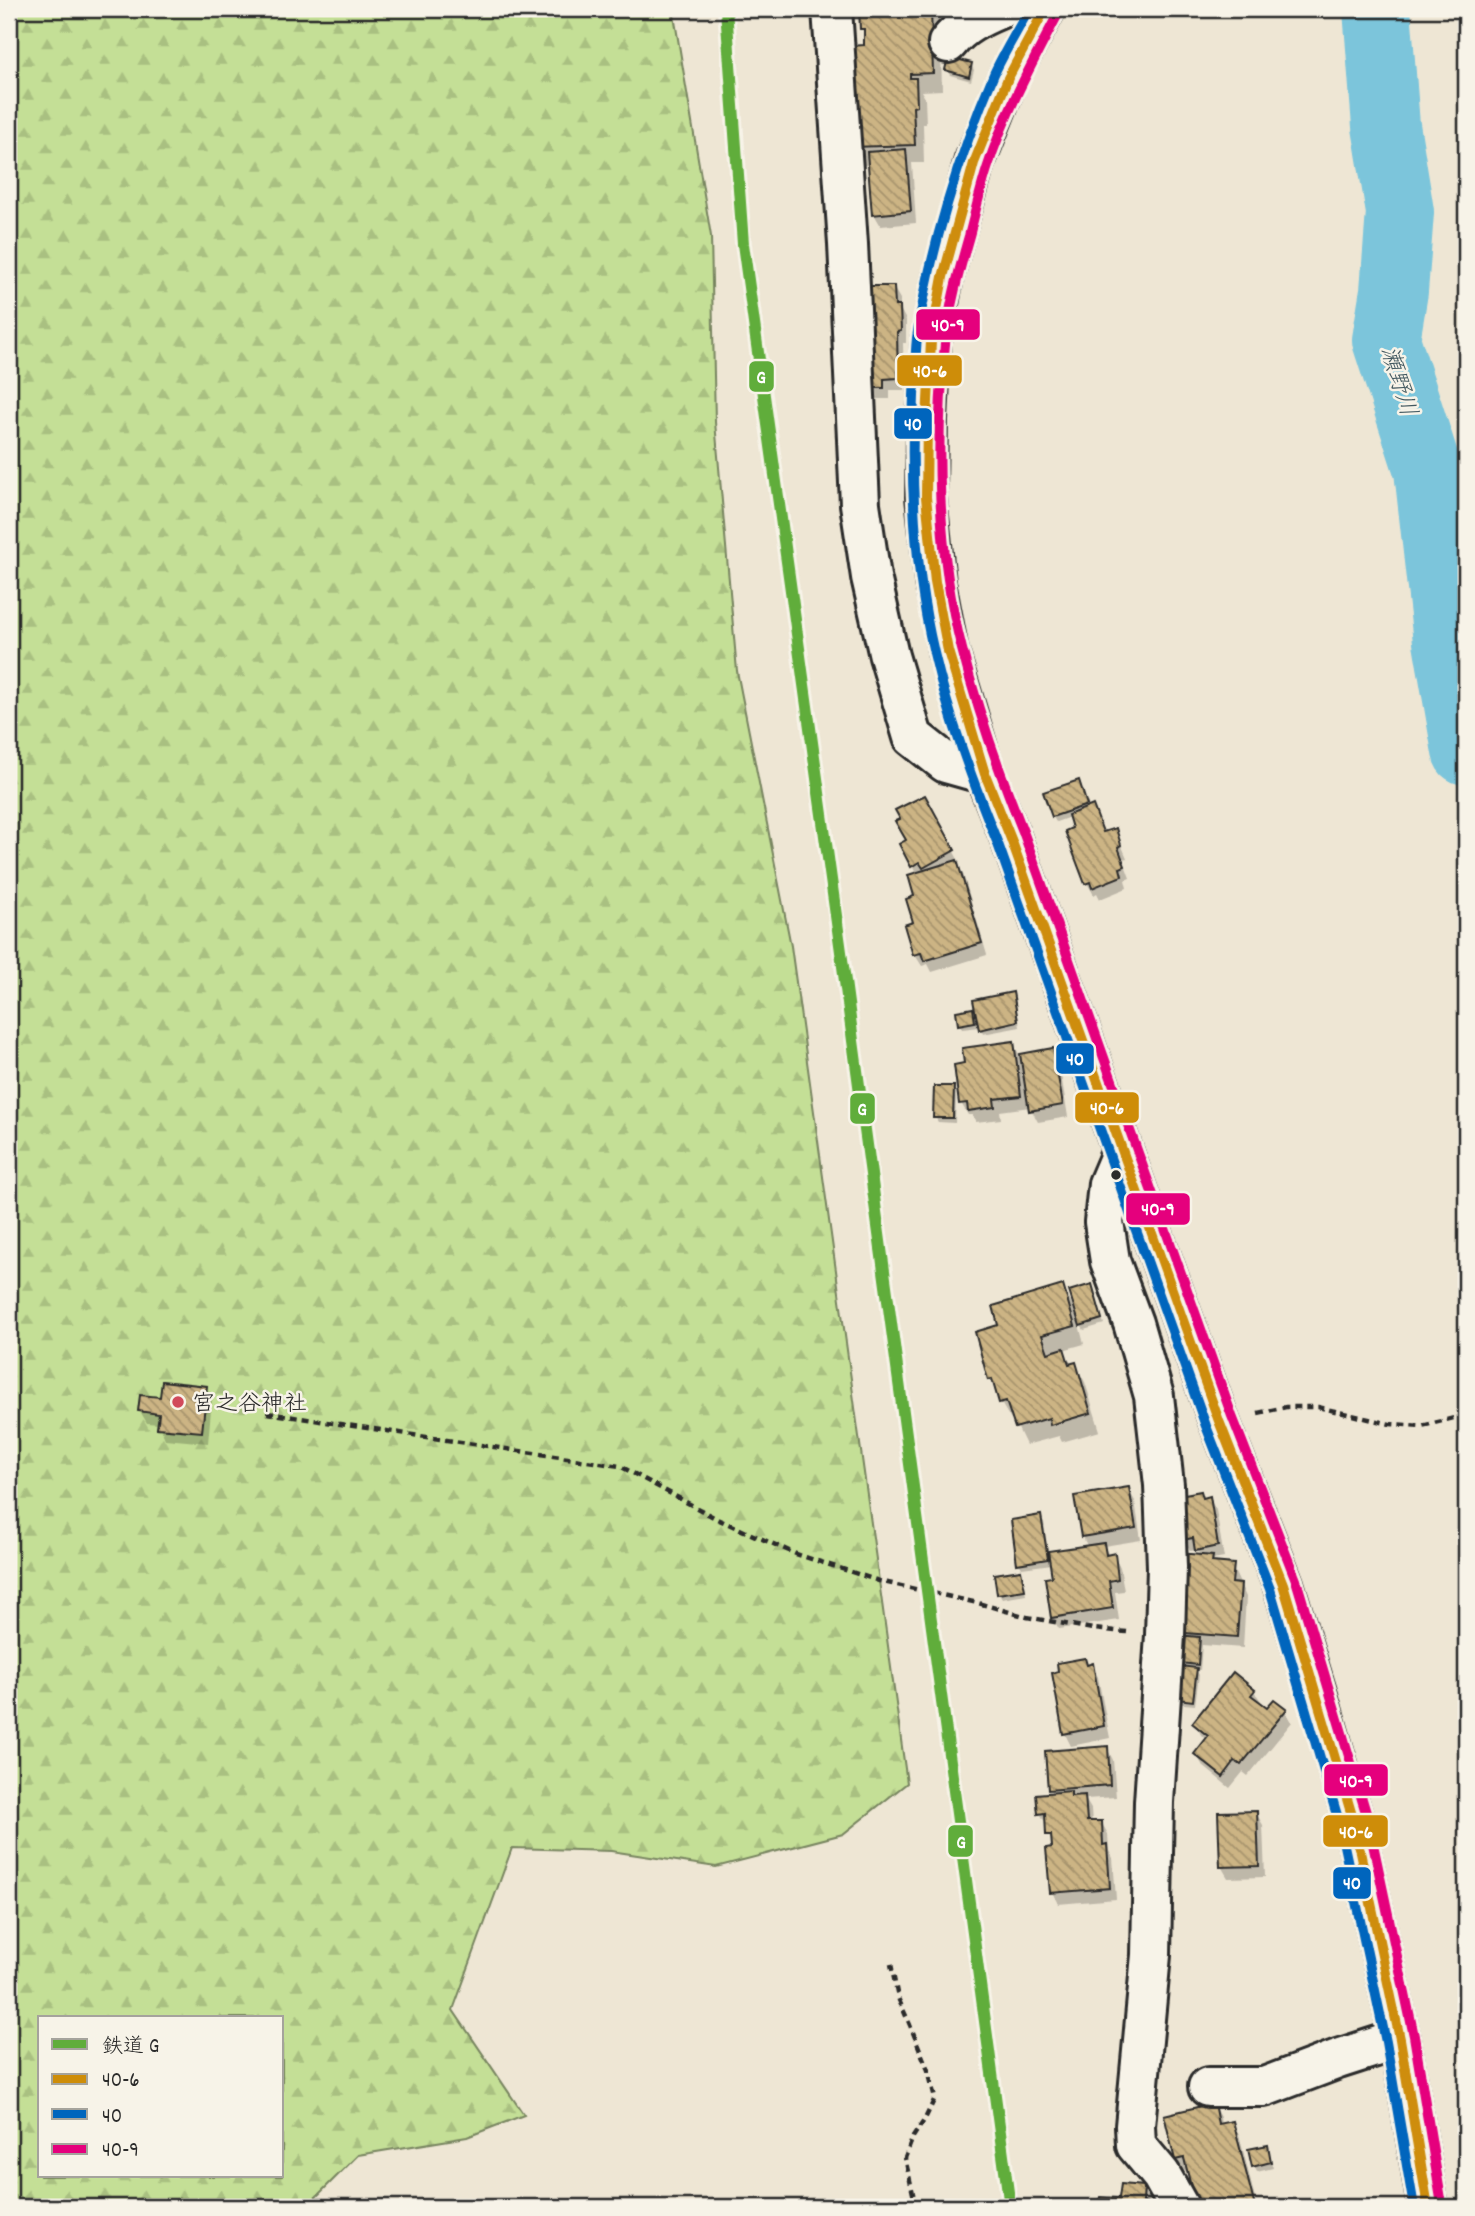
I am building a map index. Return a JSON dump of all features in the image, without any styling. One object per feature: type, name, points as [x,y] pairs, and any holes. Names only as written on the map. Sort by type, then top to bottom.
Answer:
[{"type":"highway","points":[[1045,9],[1008,78],[974,163],[943,277],[931,341],[926,497],[935,582],[948,651],[985,774],[1011,839],[1219,1421],[1283,1584],[1353,1819],[1400,2039],[1428,2207]]},
{"type":"street","points":[[832,9],[848,244],[860,504],[872,577],[889,656],[913,737],[946,763],[985,774]]},
{"type":"street","points":[[948,43],[954,35],[978,17],[999,9]]},
{"type":"street","points":[[1122,1151],[1108,1184],[1104,1222],[1110,1261],[1133,1323],[1154,1395],[1164,1485],[1167,1567],[1154,1802],[1151,1955],[1135,2126],[1136,2145],[1161,2175],[1179,2207]]},
{"type":"street","points":[[1208,2087],[1264,2088],[1338,2059],[1400,2039]]},
{"type":"path","points":[[1219,1421],[1286,1407],[1318,1407],[1390,1424],[1422,1426],[1466,1415]]},
{"type":"path","points":[[267,1413],[620,1466],[728,1524],[796,1554],[879,1581],[1040,1619],[1093,1629],[1165,1635]]},
{"type":"path","points":[[891,1964],[898,1998],[928,2070],[934,2098],[905,2158],[916,2207]]},
{"type":"green space","points":[[9,9],[673,9],[711,236],[715,422],[737,671],[791,946],[907,1783],[843,1834],[716,1867],[611,1851],[512,1848],[453,2010],[524,2115],[467,2137],[358,2155],[314,2199],[325,2207],[9,2207]]},
{"type":"building","points":[[859,9],[931,9],[933,73],[910,74],[910,78],[916,78],[917,106],[913,107],[915,145],[852,147],[850,46],[864,45],[864,29],[860,29]]},
{"type":"building","points":[[948,57],[972,63],[969,77],[945,70]]},
{"type":"building","points":[[906,149],[911,211],[872,215],[867,152]]},
{"type":"building","points":[[861,286],[894,286],[895,306],[900,306],[901,331],[897,332],[898,378],[884,379],[884,388],[864,388]]},
{"type":"building","points":[[1079,780],[1087,805],[1052,817],[1043,792]]},
{"type":"building","points":[[925,795],[955,850],[923,868],[919,862],[911,867],[899,844],[906,840],[895,821],[900,819],[895,810]]},
{"type":"building","points":[[1093,805],[1103,832],[1116,828],[1121,845],[1118,847],[1125,866],[1120,868],[1122,876],[1092,888],[1090,882],[1085,884],[1065,831],[1072,828],[1068,815]]},
{"type":"building","points":[[957,860],[982,943],[924,961],[921,953],[913,955],[904,925],[913,922],[906,899],[914,896],[908,875]]},
{"type":"building","points":[[1013,992],[1018,1021],[979,1030],[973,1000]]},
{"type":"building","points":[[973,1008],[975,1022],[958,1025],[956,1011]]},
{"type":"building","points":[[1014,1041],[1021,1096],[994,1099],[995,1107],[968,1111],[967,1103],[959,1104],[954,1065],[964,1063],[962,1048]]},
{"type":"building","points":[[1053,1048],[1063,1105],[1029,1111],[1020,1054]]},
{"type":"building","points":[[934,1086],[954,1086],[953,1118],[933,1118]]},
{"type":"building","points":[[1092,1284],[1102,1319],[1080,1326],[1069,1291]]},
{"type":"building","points":[[1063,1285],[1075,1326],[1042,1335],[1048,1353],[1064,1348],[1069,1364],[1076,1362],[1091,1413],[1050,1425],[1049,1418],[1015,1428],[1006,1401],[999,1403],[992,1379],[988,1380],[975,1332],[998,1325],[993,1306]]},
{"type":"building","points":[[162,1381],[207,1386],[202,1432],[157,1428],[159,1414],[138,1411],[140,1395],[160,1397]]},
{"type":"building","points":[[1129,1487],[1136,1528],[1081,1537],[1074,1496]]},
{"type":"building","points":[[1201,1491],[1203,1498],[1210,1496],[1218,1546],[1195,1551],[1193,1538],[1182,1540],[1174,1496]]},
{"type":"building","points":[[1041,1515],[1048,1559],[1017,1564],[1011,1520]]},
{"type":"building","points":[[1104,1543],[1106,1555],[1115,1553],[1118,1579],[1109,1581],[1113,1608],[1051,1618],[1045,1578],[1052,1577],[1048,1551]]},
{"type":"building","points":[[1178,1553],[1213,1556],[1212,1562],[1234,1564],[1232,1583],[1241,1584],[1237,1637],[1172,1632]]},
{"type":"building","points":[[1021,1570],[1025,1590],[997,1594],[994,1574]]},
{"type":"building","points":[[1175,1635],[1200,1637],[1198,1665],[1172,1662]]},
{"type":"building","points":[[1085,1658],[1087,1665],[1093,1663],[1104,1726],[1063,1734],[1052,1673],[1058,1671],[1057,1663]]},
{"type":"building","points":[[1172,1665],[1197,1668],[1193,1701],[1168,1698]]},
{"type":"building","points":[[1233,1672],[1255,1690],[1251,1695],[1267,1707],[1274,1699],[1287,1709],[1241,1765],[1235,1761],[1223,1777],[1194,1754],[1208,1736],[1192,1723]]},
{"type":"building","points":[[1108,1746],[1110,1785],[1048,1790],[1045,1751]]},
{"type":"building","points":[[1071,1791],[1071,1796],[1085,1795],[1087,1821],[1102,1821],[1103,1845],[1107,1844],[1110,1888],[1050,1893],[1046,1848],[1052,1847],[1051,1835],[1046,1835],[1045,1813],[1038,1814],[1036,1794]]},
{"type":"building","points":[[1257,1811],[1259,1866],[1220,1867],[1218,1812]]},
{"type":"building","points":[[1214,2103],[1218,2124],[1233,2121],[1255,2207],[1196,2207],[1184,2158],[1175,2160],[1164,2115]]},
{"type":"building","points":[[1268,2145],[1271,2162],[1252,2167],[1248,2149]]},
{"type":"building","points":[[1121,2184],[1144,2186],[1143,2202],[1148,2203],[1148,2207],[1099,2207],[1100,2197],[1119,2198]]},
{"type":"waterway","name":"瀬野川","points":[[1377,9],[1386,126],[1400,212],[1394,291],[1386,340],[1428,470],[1447,641],[1466,751]]},
{"type":"rail line","name":"G","points":[[726,9],[743,244],[1010,2207]]},
{"type":"transit line","name":"40","points":[[1029,9],[994,74],[969,137],[938,237],[917,338],[913,493],[927,621],[940,677],[962,750],[1206,1426],[1270,1589],[1339,1822],[1386,2042],[1414,2207]]},
{"type":"transit line","name":"40-6","points":[[1045,9],[1008,78],[974,163],[943,277],[931,341],[927,421],[926,497],[935,582],[948,651],[985,774],[1011,839],[1219,1421],[1283,1584],[1353,1819],[1400,2039],[1428,2207]]},
{"type":"transit line","name":"40-9","points":[[1057,16],[1001,129],[980,194],[949,316],[942,381],[939,458],[947,575],[962,649],[998,766],[1232,1416],[1296,1580],[1367,1816],[1414,2036],[1442,2205]]},
{"type":"place","name":"宮之谷神社","points":[[178,1402]]}]
